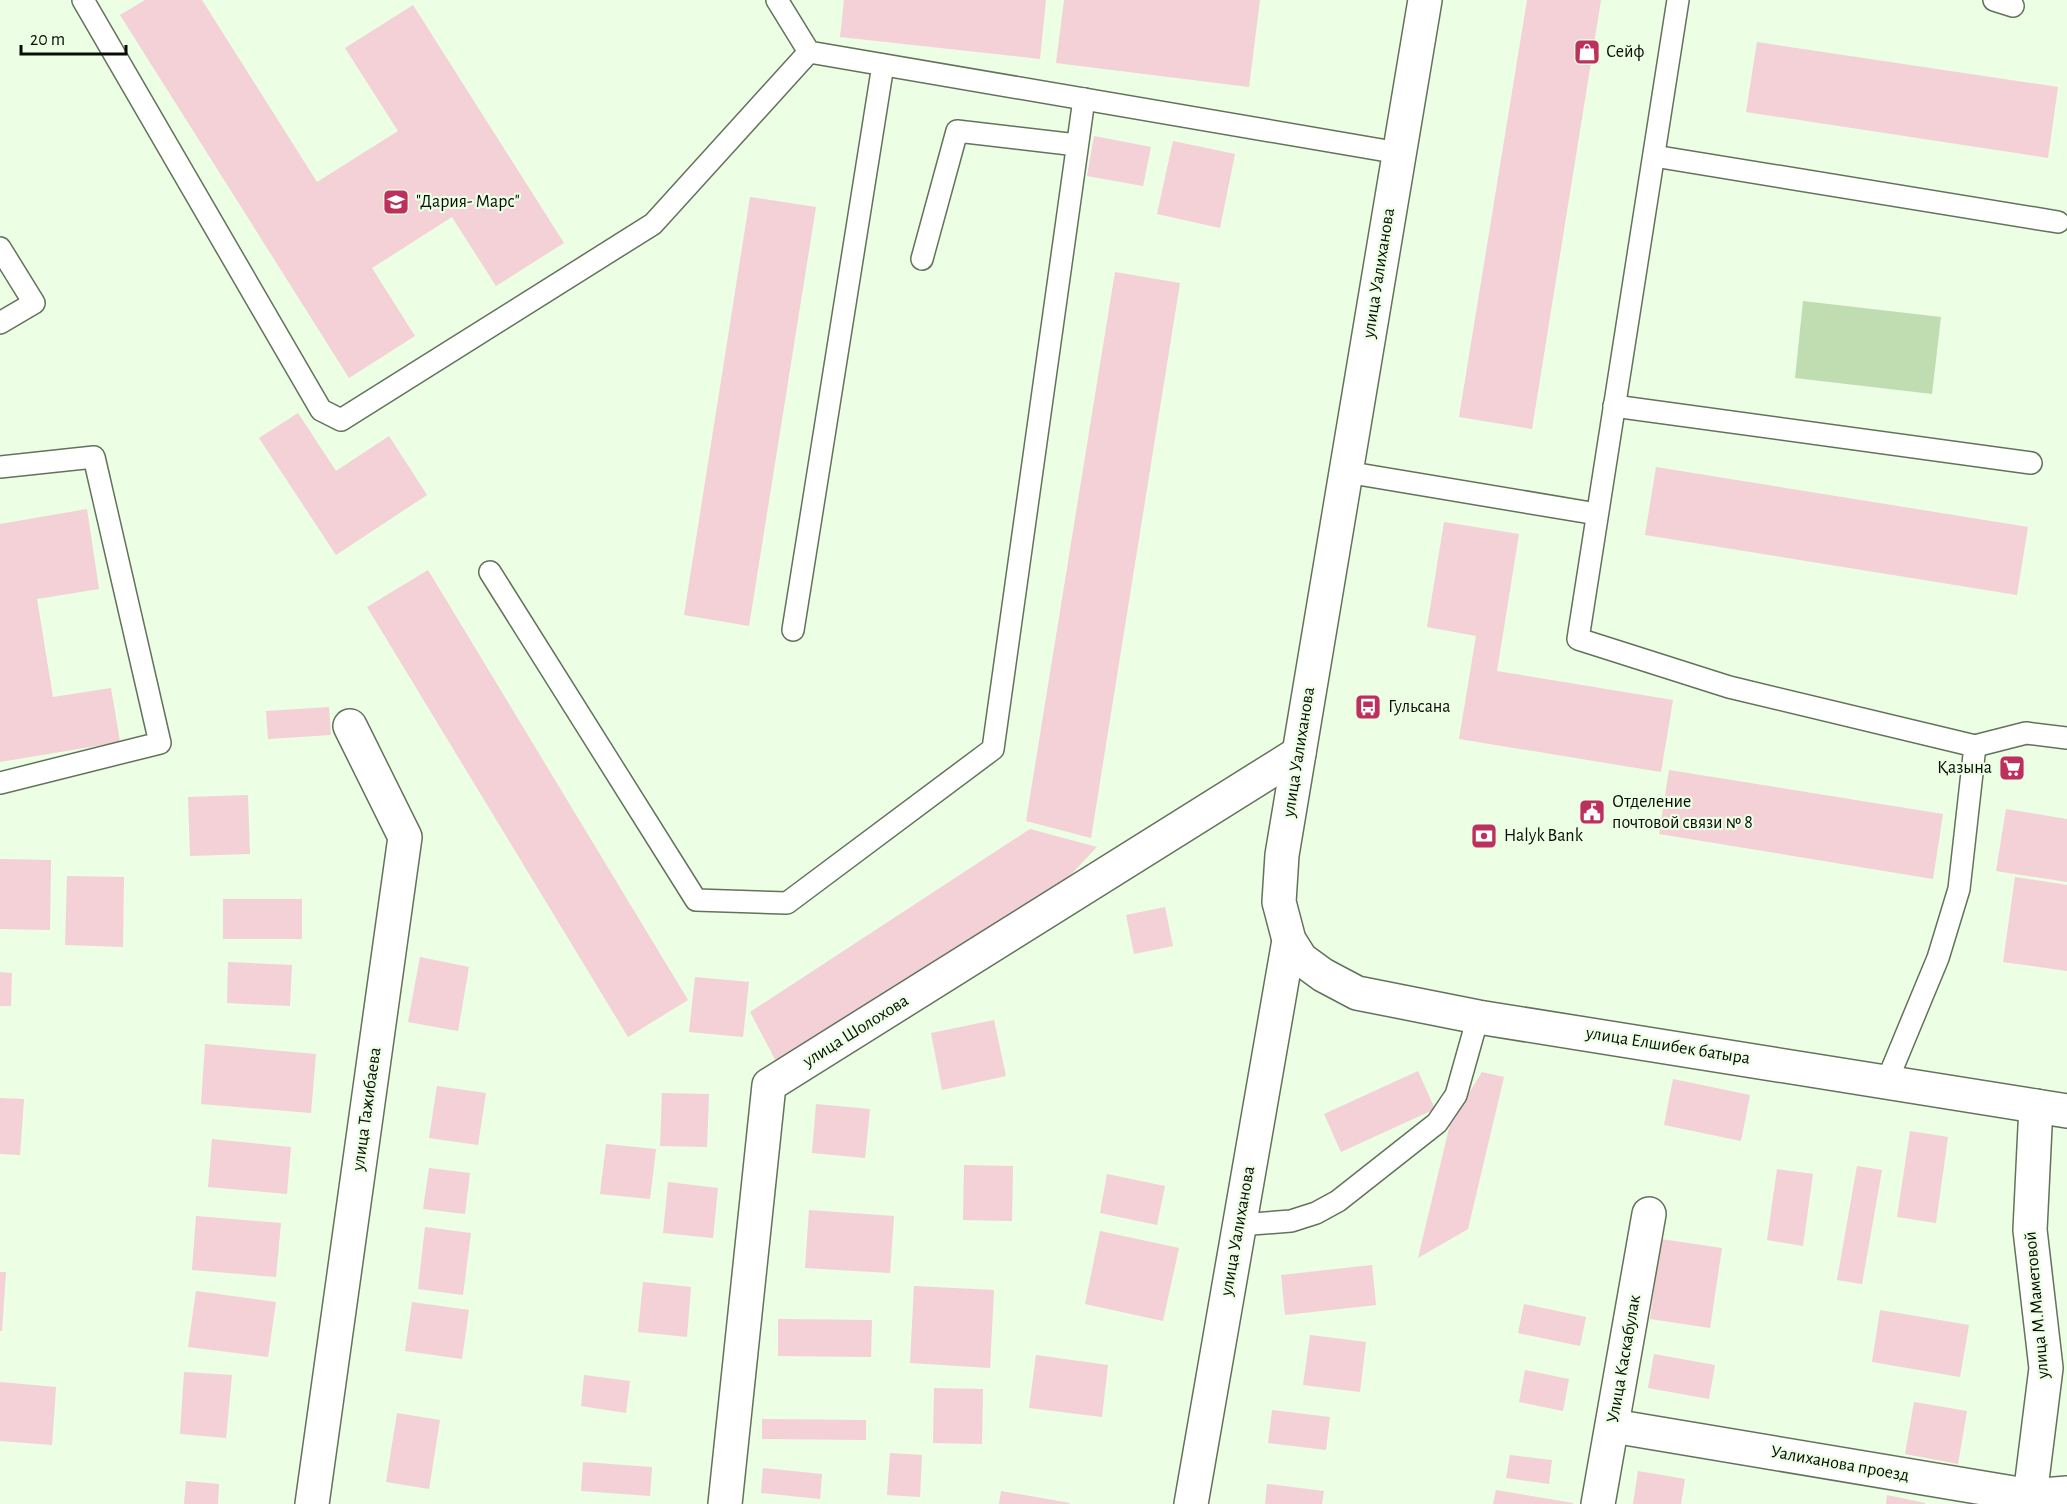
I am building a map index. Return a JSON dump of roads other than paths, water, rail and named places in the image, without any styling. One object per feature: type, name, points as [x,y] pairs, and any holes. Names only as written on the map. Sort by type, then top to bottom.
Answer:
[{"type":"street","name":"улица Уалиханова","points":[[1191,1504],[1289,940],[1279,902],[1282,855],[1425,0]]},
{"type":"street","name":"улица Тажибаева","points":[[312,1504],[405,837],[350,726]]},
{"type":"street","name":"улица Шолохова","points":[[725,1504],[769,1085],[1299,753]]},
{"type":"street","name":"улица Елшибек батыра","points":[[1289,940],[1301,959],[1323,975],[1358,993],[1478,1017],[2051,1108]]},
{"type":"street","name":"улица М.Маметовой","points":[[2030,1500],[2046,1368],[2030,1230],[2051,1108]]},
{"type":"street","name":"Улица Каскабулак","points":[[1598,1504],[1649,1214]]},
{"type":"street","name":"Уалиханова проезд","points":[[1613,1426],[2030,1500],[2067,1493]]},
{"type":"lane","points":[[83,0],[321,410],[341,420],[652,224],[809,52]]},
{"type":"lane","points":[[777,0],[809,52],[1399,153]]},
{"type":"lane","points":[[1678,0],[1578,639],[1729,687],[1975,746],[2026,733],[2067,738]]},
{"type":"lane","points":[[793,630],[883,65]]},
{"type":"lane","points":[[490,572],[696,900],[787,903],[993,749],[1084,99]]},
{"type":"lane","points":[[922,259],[957,130],[1077,145]]},
{"type":"lane","points":[[1654,156],[2058,222]]},
{"type":"lane","points":[[0,249],[34,303],[0,323]]},
{"type":"lane","points":[[1614,406],[2031,463]]},
{"type":"lane","points":[[0,467],[94,457],[160,743],[0,783]]},
{"type":"lane","points":[[1346,472],[1597,514]]},
{"type":"lane","points":[[1887,1081],[1938,958],[1959,889],[1975,746]]},
{"type":"lane","points":[[1239,1225],[1291,1221],[1316,1213],[1338,1201],[1437,1123],[1456,1095],[1478,1017]]},
{"type":"place","name":"Сейф","points":[[1587,52]]},
{"type":"place","name":"\"Дария- Марс\"","points":[[396,202]]},
{"type":"place","name":"Гульсана","points":[[1368,707]]},
{"type":"place","name":"Қазына","points":[[2012,768]]},
{"type":"place","name":"Отделение почтовой связи № 8","points":[[1592,812]]},
{"type":"place","name":"Halyk Bank","points":[[1484,836]]}]
